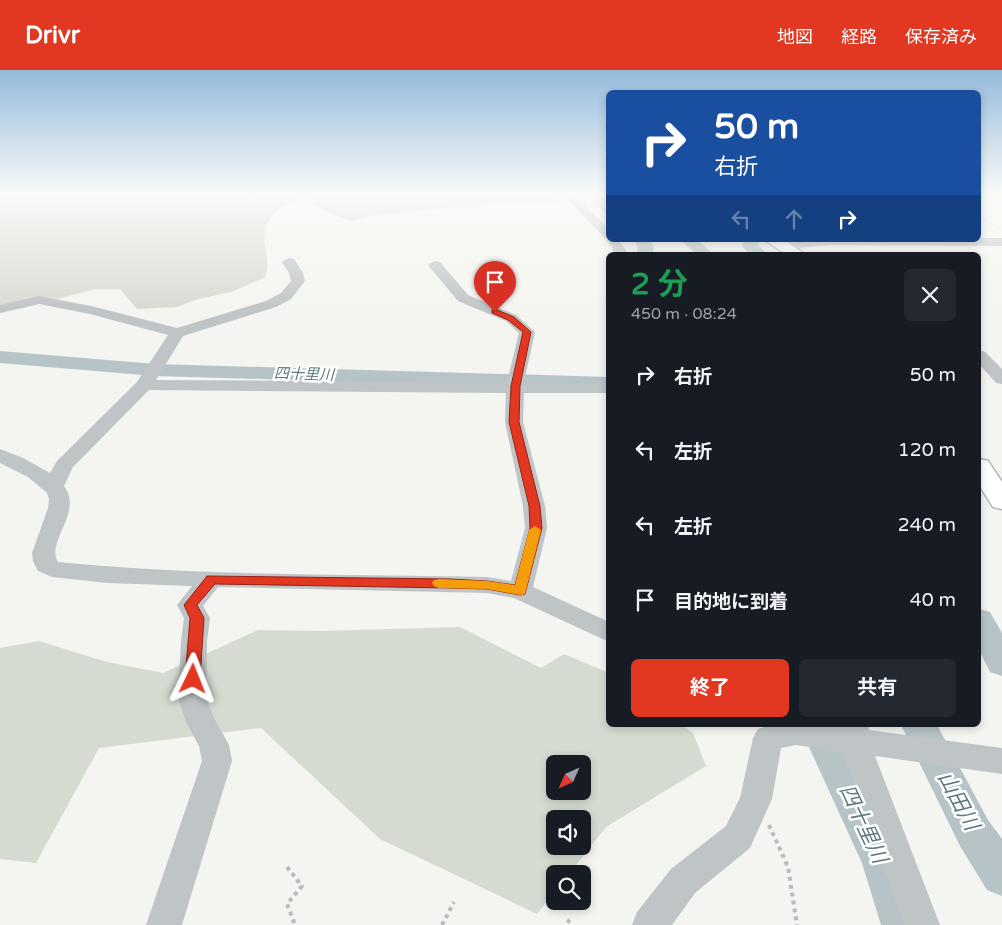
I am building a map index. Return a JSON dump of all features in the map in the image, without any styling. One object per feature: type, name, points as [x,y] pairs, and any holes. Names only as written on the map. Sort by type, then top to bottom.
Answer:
[{"type":"main road","points":[[778,242],[793,252]]},
{"type":"main road","points":[[981,469],[1002,501]]},
{"type":"street","points":[[613,242],[621,252]]},
{"type":"street","points":[[778,242],[808,242],[820,252]]},
{"type":"street","points":[[868,242],[878,252]]},
{"type":"street","points":[[981,242],[1002,242]]},
{"type":"street","points":[[0,309],[39,300],[90,310],[177,333],[271,304],[286,296],[298,281],[296,273],[288,262]]},
{"type":"street","points":[[435,265],[463,298],[511,318],[527,332],[515,386],[514,422],[534,506],[536,528],[520,591]]},
{"type":"street","points":[[54,485],[64,465],[144,385],[177,333]]},
{"type":"street","points":[[981,357],[1002,379]]},
{"type":"street","points":[[144,385],[606,388]]},
{"type":"street","points":[[0,455],[54,485],[60,498],[56,521],[43,551],[46,565],[62,572],[212,579],[478,585],[520,591],[606,632]]},
{"type":"street","points":[[164,925],[217,761],[214,745],[201,722],[192,698],[194,641],[197,618],[190,605],[212,579]]},
{"type":"street","points":[[650,925],[683,881],[738,837],[756,799],[768,738],[790,729],[862,736],[1002,761]]},
{"type":"street","points":[[862,736],[922,925]]},
{"type":"path","points":[[756,799],[788,867],[797,925]]},
{"type":"path","points":[[287,867],[302,886],[287,904],[295,925]]},
{"type":"path","points":[[442,925],[454,902]]},
{"type":"path","points":[[568,920],[572,925]]},
{"type":"shaded area","points":[[0,233],[265,233],[267,262],[265,277],[234,291],[195,300],[177,307],[137,309],[120,289],[95,289],[23,308],[0,311]]},
{"type":"shaded area","points":[[460,627],[541,668],[564,654],[606,672],[606,727],[685,727],[693,733],[706,766],[606,827],[591,846],[591,810],[546,810],[546,855],[584,855],[576,865],[546,865],[546,902],[537,914],[380,839],[261,728],[99,748],[36,863],[0,859],[0,648],[39,641],[107,662],[163,673],[258,630],[320,631]]},
{"type":"waterway","name":"山田川","points":[[643,242],[646,248],[645,252]]},
{"type":"waterway","points":[[691,242],[703,252]]},
{"type":"waterway","points":[[745,242],[750,246]]},
{"type":"waterway","points":[[751,242],[750,246],[757,252]]},
{"type":"waterway","name":"四十里川","points":[[0,357],[155,370],[606,383]]},
{"type":"waterway","points":[[981,624],[1002,663]]},
{"type":"waterway","name":"四十里川","points":[[818,727],[882,861],[903,925]]},
{"type":"waterway","name":"山田川","points":[[920,727],[974,833],[1002,875]]},
{"type":"slow traffic","points":[[439,583],[487,585],[520,591],[535,530]]},
{"type":"route","points":[[193,679],[197,618],[190,605],[212,579],[487,585],[520,591],[536,528],[534,506],[514,422],[515,386],[527,332],[511,318],[495,312]]}]
